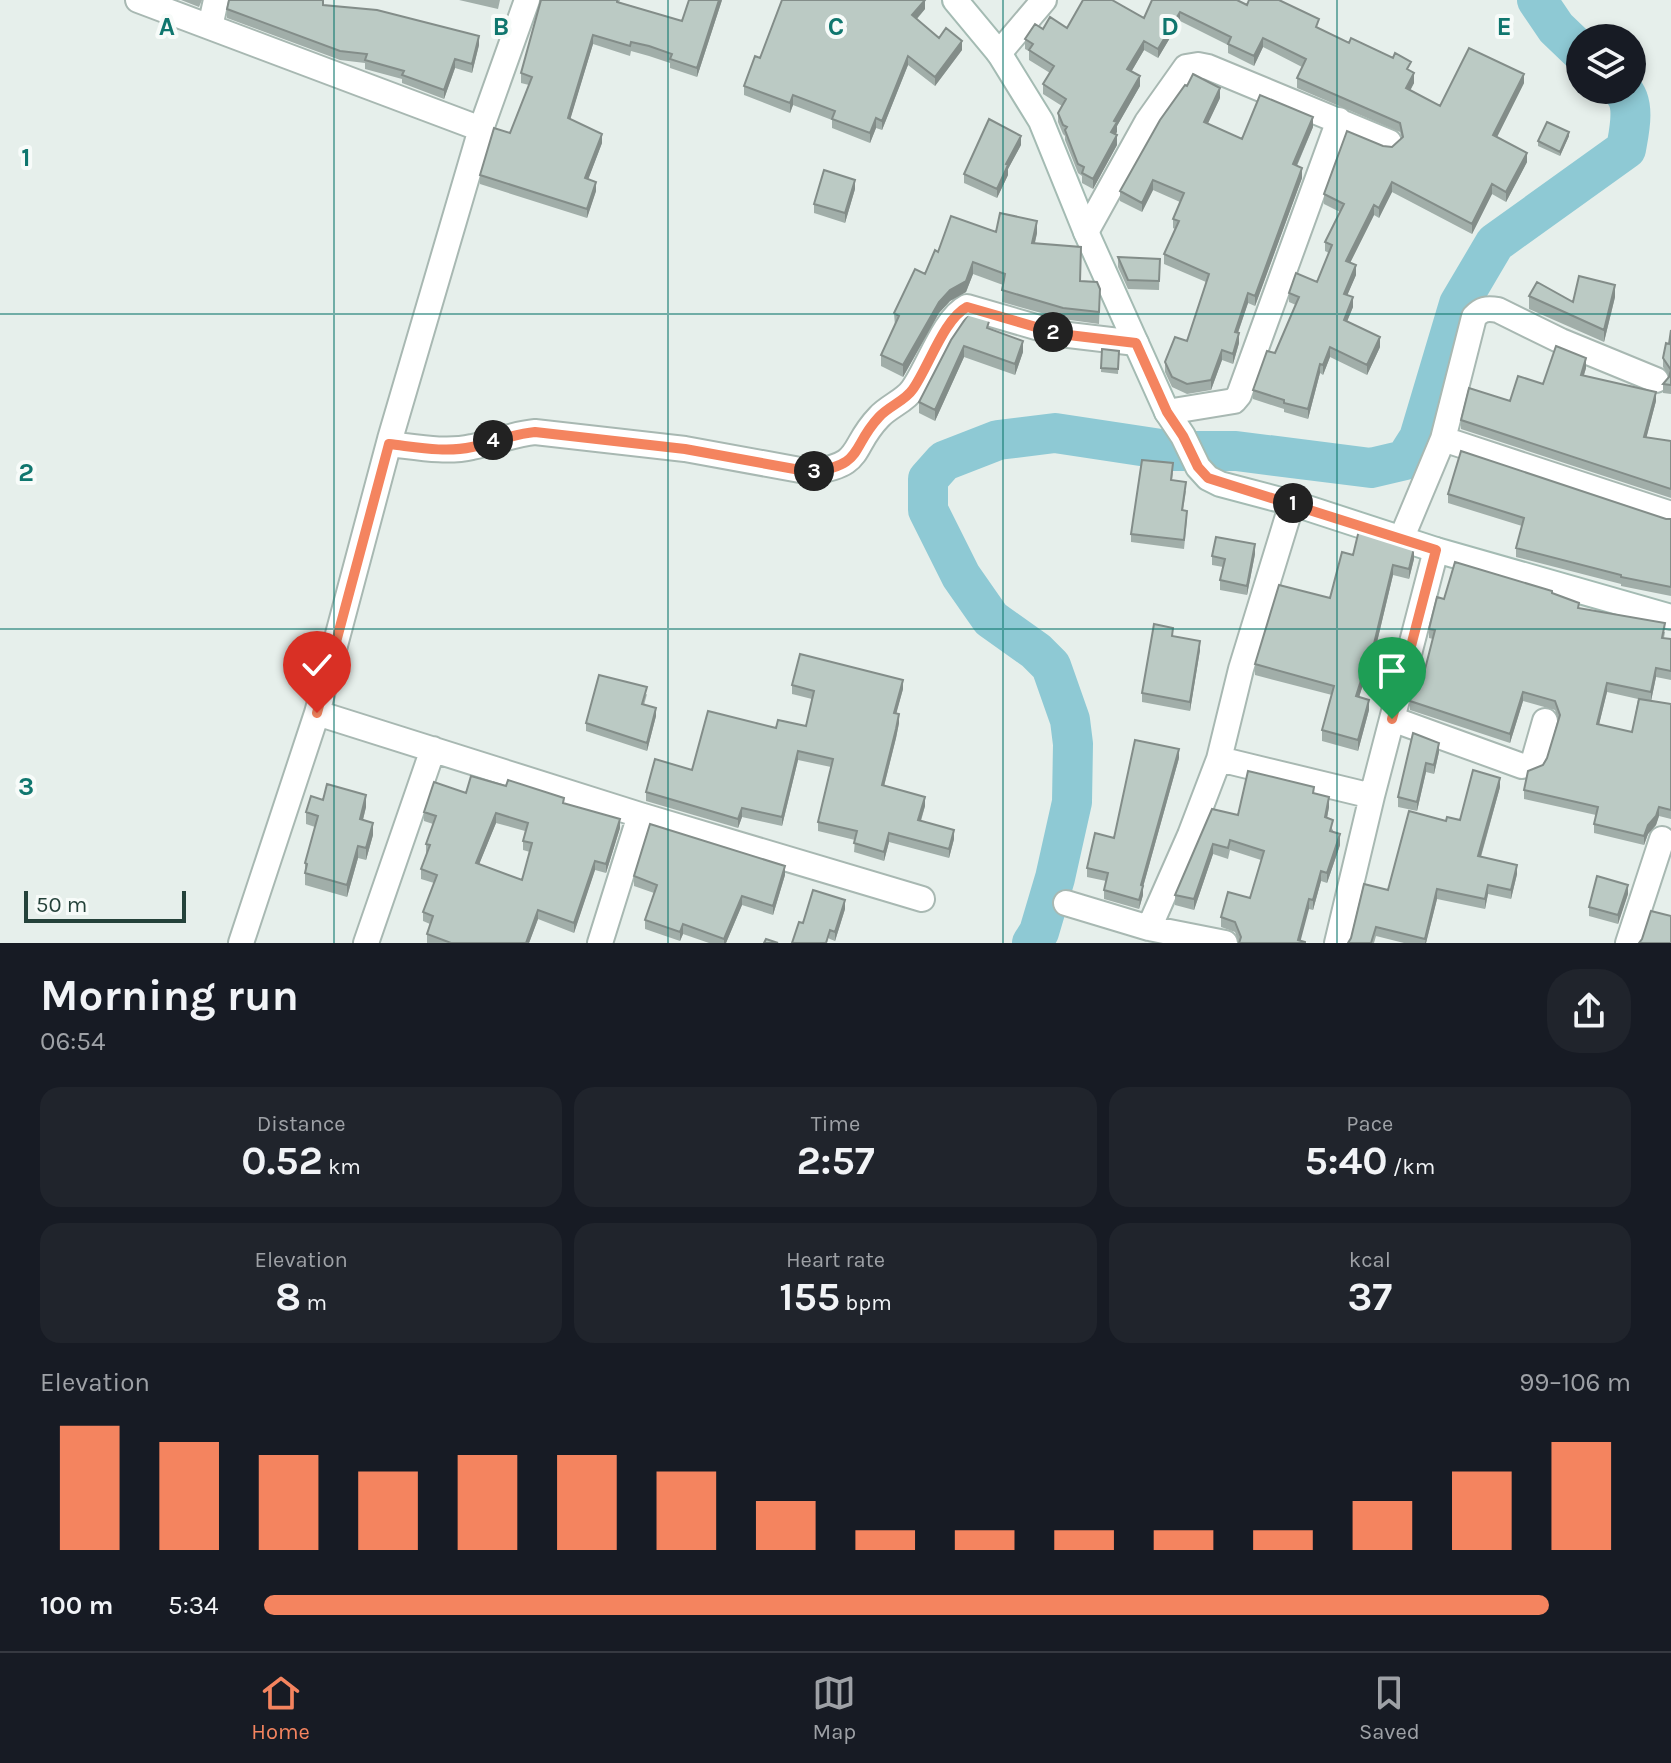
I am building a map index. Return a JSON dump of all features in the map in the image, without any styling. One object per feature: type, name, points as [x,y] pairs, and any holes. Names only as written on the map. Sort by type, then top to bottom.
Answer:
[{"type":"street","points":[[138,0],[481,129]]},
{"type":"street","points":[[210,27],[216,0]]},
{"type":"street","points":[[241,943],[317,713],[389,444],[481,129],[527,0]]},
{"type":"street","points":[[955,0],[999,53],[1041,121],[1086,232],[1167,412],[1198,467],[1208,478],[1436,550],[1671,617]]},
{"type":"street","points":[[999,53],[1044,0]]},
{"type":"street","points":[[1086,232],[1147,122],[1186,67],[1208,67],[1389,142]]},
{"type":"street","points":[[1167,412],[1234,401],[1239,395],[1339,120]]},
{"type":"street","points":[[389,444],[447,449],[472,447],[510,435],[535,432],[685,449],[811,472],[846,463],[855,454],[879,417],[911,393],[953,316],[967,307],[1060,334],[1136,343]]},
{"type":"street","points":[[1402,537],[1443,439],[1474,317],[1487,308],[1498,310],[1561,341],[1656,380]]},
{"type":"street","points":[[1443,439],[1671,514]]},
{"type":"street","points":[[1149,928],[1219,759],[1241,669],[1292,503]]},
{"type":"street","points":[[1337,943],[1436,550]]},
{"type":"street","points":[[317,713],[640,815],[922,899]]},
{"type":"street","points":[[1392,719],[1522,766],[1533,763],[1545,721]]},
{"type":"street","points":[[366,943],[433,749]]},
{"type":"street","points":[[1219,759],[1372,796]]},
{"type":"street","points":[[600,943],[640,815]]},
{"type":"street","points":[[1628,943],[1662,839]]},
{"type":"street","points":[[1066,903],[1149,928],[1214,941]]},
{"type":"building","points":[[229,0],[323,0],[323,5],[377,10],[479,36],[472,64],[455,59],[444,90],[402,75],[404,71],[365,60],[367,54],[340,51],[227,9]]},
{"type":"building","points":[[541,0],[617,0],[682,21],[689,0],[719,0],[697,68],[670,59],[672,54],[649,46],[631,42],[630,46],[593,35],[568,118],[602,134],[585,178],[596,182],[587,209],[480,175],[494,128],[510,133],[532,77],[521,73]]},
{"type":"building","points":[[782,0],[925,0],[912,15],[939,38],[946,28],[962,41],[935,77],[908,56],[882,121],[876,118],[870,133],[832,119],[835,111],[793,95],[790,103],[744,86],[755,56],[760,58]]},
{"type":"building","points":[[1083,0],[1112,0],[1144,18],[1152,0],[1237,0],[1247,5],[1249,0],[1279,0],[1319,19],[1316,27],[1349,43],[1351,38],[1393,58],[1395,53],[1411,62],[1407,69],[1414,73],[1406,88],[1440,106],[1469,48],[1524,74],[1493,135],[1527,153],[1506,192],[1492,184],[1472,224],[1392,182],[1379,208],[1374,205],[1346,261],[1356,265],[1344,294],[1353,297],[1344,320],[1380,337],[1367,365],[1330,347],[1323,365],[1320,364],[1308,409],[1284,403],[1284,400],[1253,390],[1267,351],[1275,353],[1299,297],[1289,293],[1296,273],[1317,282],[1332,245],[1325,242],[1344,204],[1324,194],[1347,131],[1392,147],[1403,137],[1400,123],[1297,78],[1306,59],[1263,38],[1254,56],[1228,44],[1231,37],[1180,12],[1158,49],[1144,41],[1127,69],[1140,76],[1114,121],[1117,122],[1111,132],[1117,135],[1093,179],[1082,173],[1084,167],[1078,164],[1065,130],[1067,127],[1058,113],[1066,99],[1043,84],[1054,66],[1029,50],[1033,44],[1025,39],[1035,24],[1043,29],[1050,17],[1067,28]]},
{"type":"building","points":[[1193,74],[1220,88],[1204,122],[1242,139],[1260,95],[1313,117],[1293,164],[1302,168],[1255,296],[1248,293],[1235,332],[1239,333],[1233,354],[1222,350],[1211,380],[1187,384],[1172,377],[1165,362],[1175,337],[1187,341],[1209,274],[1164,254],[1179,221],[1173,219],[1184,193],[1153,180],[1142,203],[1120,191],[1160,120]]},
{"type":"building","points":[[989,119],[1021,136],[997,189],[964,174]]},
{"type":"building","points":[[1547,122],[1569,132],[1560,152],[1538,141]]},
{"type":"building","points":[[824,170],[855,180],[845,213],[814,204]]},
{"type":"building","points":[[1000,213],[1037,221],[1032,243],[1081,247],[1080,281],[1097,282],[1100,289],[1099,312],[1063,308],[1002,290],[1005,274],[973,262],[966,281],[950,290],[939,302],[903,365],[881,355],[899,316],[894,313],[915,269],[925,274],[935,250],[938,252],[951,216],[996,232]]},
{"type":"building","points":[[1118,257],[1160,259],[1159,281],[1128,280]]},
{"type":"building","points":[[1579,276],[1615,285],[1604,330],[1529,296],[1537,282],[1573,302]]},
{"type":"building","points":[[970,312],[990,318],[987,328],[1023,341],[1015,364],[964,346],[935,410],[919,402],[951,340]]},
{"type":"building","points":[[1671,330],[1671,370],[1663,358]]},
{"type":"building","points":[[1556,346],[1586,358],[1581,375],[1656,392],[1644,437],[1671,441],[1671,489],[1461,420],[1469,388],[1510,401],[1518,376],[1543,384]]},
{"type":"building","points":[[1102,349],[1119,351],[1118,369],[1101,368]]},
{"type":"building","points":[[1671,370],[1671,385],[1663,384],[1669,377]]},
{"type":"building","points":[[1461,451],[1671,519],[1671,587],[1621,577],[1516,548],[1524,518],[1448,494]]},
{"type":"building","points":[[1142,460],[1173,463],[1171,480],[1186,482],[1182,510],[1187,511],[1184,540],[1131,534]]},
{"type":"building","points":[[1359,530],[1414,548],[1409,569],[1393,565],[1372,652],[1356,696],[1369,700],[1358,740],[1322,730],[1334,686],[1255,664],[1279,585],[1330,598],[1342,552],[1353,555]]},
{"type":"building","points":[[1216,537],[1255,544],[1247,586],[1220,580],[1225,559],[1212,556]]},
{"type":"building","points":[[1455,562],[1552,591],[1579,603],[1578,608],[1665,623],[1662,638],[1671,639],[1671,671],[1656,668],[1651,692],[1607,683],[1597,724],[1632,732],[1639,699],[1671,704],[1671,810],[1659,807],[1644,836],[1594,824],[1598,807],[1524,790],[1528,771],[1543,765],[1547,758],[1560,715],[1555,701],[1523,692],[1510,734],[1410,701],[1413,688],[1417,690],[1420,676],[1423,677],[1435,630],[1429,629],[1437,597],[1444,599]]},
{"type":"building","points":[[1154,624],[1173,628],[1172,636],[1200,641],[1190,702],[1142,693]]},
{"type":"building","points":[[800,654],[903,680],[894,713],[899,714],[896,729],[882,785],[925,797],[918,820],[954,830],[949,849],[889,833],[884,852],[854,843],[857,831],[818,822],[833,759],[798,751],[782,817],[742,808],[738,819],[646,792],[655,759],[692,770],[708,711],[776,728],[778,720],[806,726],[814,691],[792,685]]},
{"type":"building","points":[[599,675],[647,687],[642,704],[656,708],[647,743],[586,723]]},
{"type":"building","points":[[1413,733],[1439,743],[1434,765],[1426,763],[1417,802],[1398,797]]},
{"type":"building","points":[[1135,740],[1179,749],[1139,900],[1104,890],[1108,873],[1087,868],[1095,833],[1114,838]]},
{"type":"building","points":[[1473,770],[1500,778],[1478,856],[1517,865],[1511,890],[1488,885],[1485,899],[1437,889],[1425,939],[1376,927],[1371,943],[1348,943],[1364,884],[1388,890],[1409,811],[1446,821],[1447,817],[1460,820]]},
{"type":"building","points":[[1248,771],[1314,787],[1313,793],[1329,797],[1325,817],[1333,820],[1330,831],[1340,834],[1327,873],[1321,871],[1313,900],[1309,899],[1298,940],[1305,943],[1239,943],[1241,937],[1235,922],[1221,917],[1228,892],[1250,898],[1264,851],[1230,840],[1228,848],[1213,844],[1194,899],[1175,895],[1212,809],[1238,815]]},
{"type":"building","points":[[471,776],[506,786],[508,780],[564,798],[563,803],[620,819],[606,864],[595,861],[574,923],[538,910],[526,943],[451,943],[427,934],[433,916],[423,912],[437,875],[421,869],[436,816],[424,812],[434,782],[466,793]],"holes":[[[496,813],[528,823],[523,841],[532,843],[522,880],[476,863]]]},
{"type":"building","points":[[327,784],[366,795],[360,819],[373,823],[366,848],[358,846],[347,885],[305,873],[318,816],[306,812],[311,796],[323,800]]},
{"type":"building","points":[[650,824],[785,866],[773,906],[742,896],[724,939],[683,924],[680,932],[645,920],[657,885],[634,876]]},
{"type":"building","points":[[1597,876],[1628,885],[1618,915],[1589,907]]},
{"type":"building","points":[[813,890],[845,900],[835,932],[830,930],[826,943],[792,943],[799,922],[803,923]]},
{"type":"building","points":[[1651,911],[1671,916],[1671,943],[1639,943]]},
{"type":"waterway","points":[[1537,0],[1566,38]]},
{"type":"waterway","points":[[1032,943],[1039,932],[1055,878],[1072,802],[1073,744],[1070,720],[1051,666],[1036,651],[991,619],[961,576],[928,510],[928,479],[944,461],[998,440],[1055,433],[1174,451],[1236,451],[1371,468],[1405,460],[1419,438],[1459,304],[1495,243],[1626,149],[1629,104]]},
{"type":"route","points":[[317,713],[389,444],[419,448],[472,447],[510,435],[535,432],[685,449],[811,472],[825,470],[846,463],[879,417],[911,393],[953,316],[967,307],[1060,334],[1136,343],[1167,412],[1198,467],[1208,478],[1436,550],[1392,719]]}]
